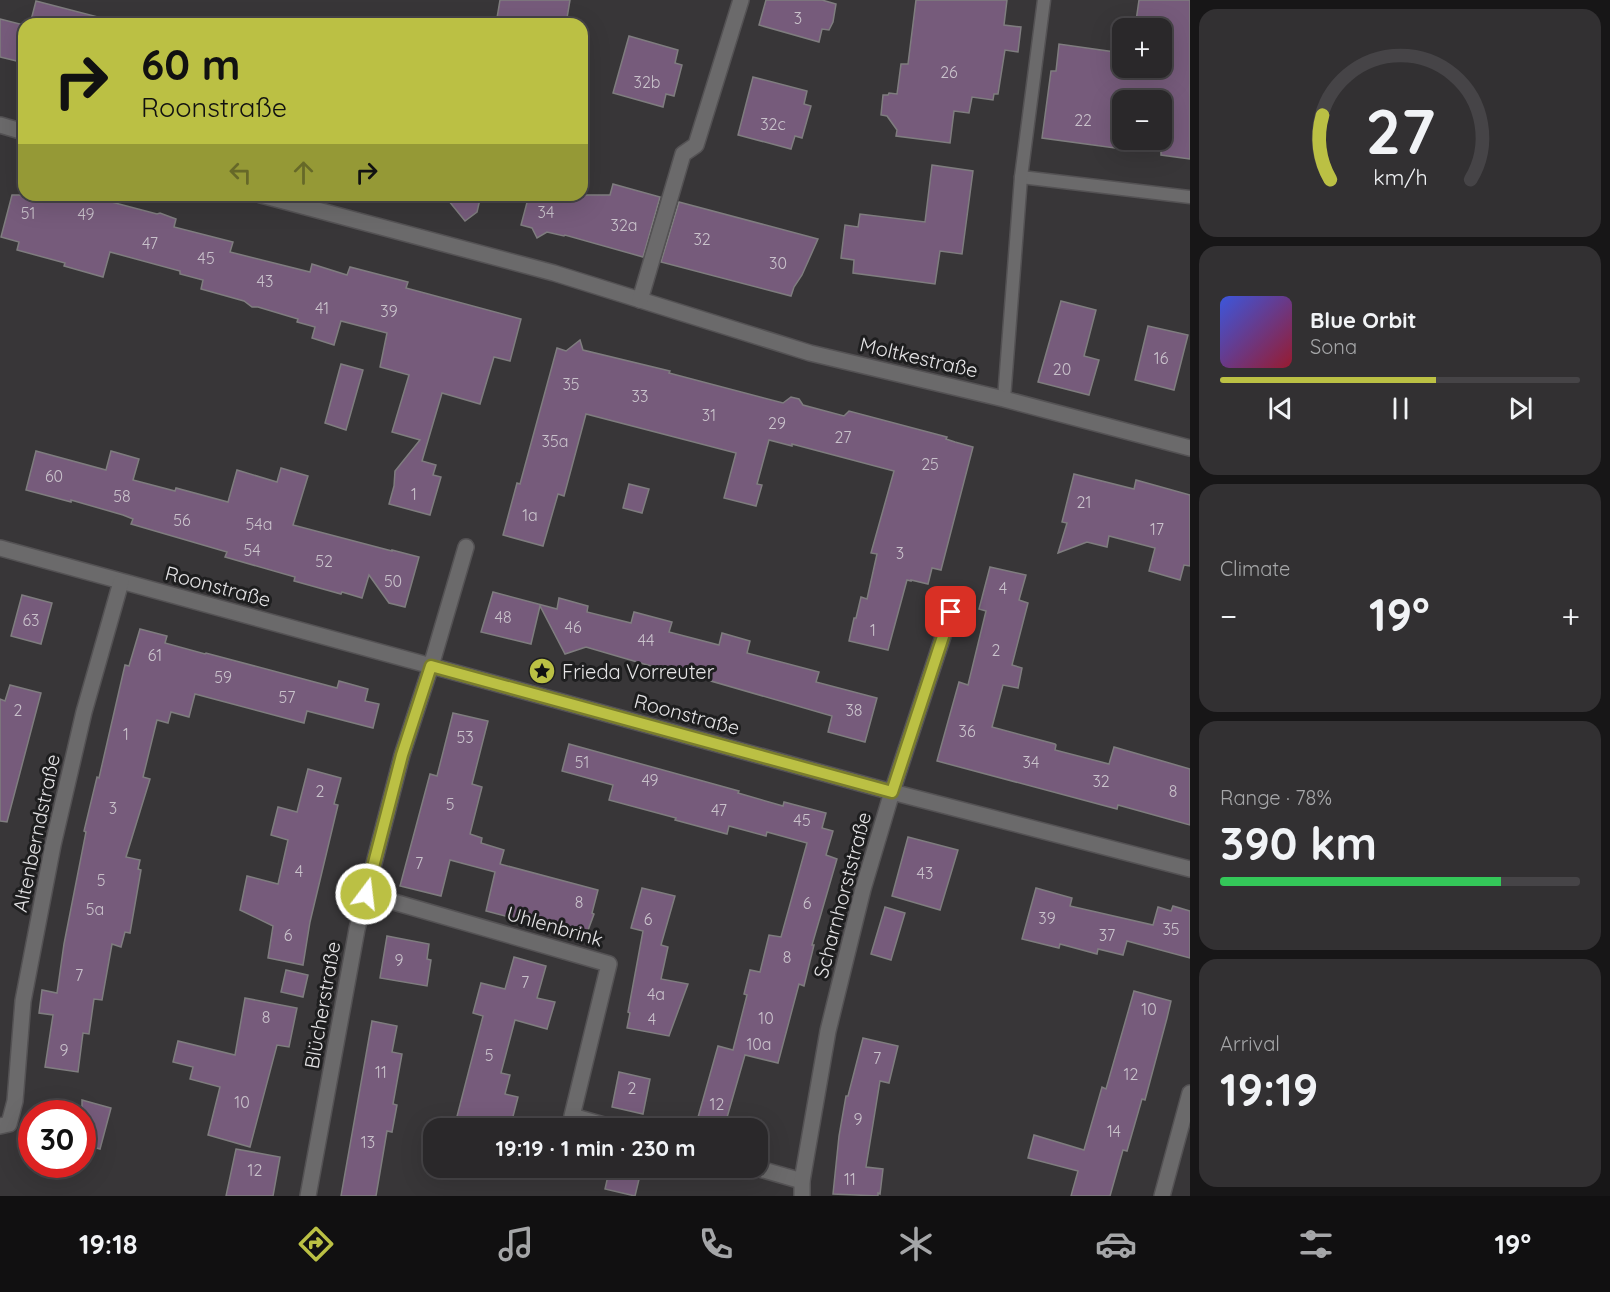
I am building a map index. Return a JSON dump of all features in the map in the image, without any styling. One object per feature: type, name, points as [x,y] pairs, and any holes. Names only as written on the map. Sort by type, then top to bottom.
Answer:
[{"type":"street","points":[[640,300],[683,154],[696,145],[741,0]]},
{"type":"street","points":[[0,125],[18,130]]},
{"type":"street","name":"Moltkestraße","points":[[284,201],[544,270],[810,353],[1004,399],[1190,448]]},
{"type":"street","name":"Blücherstraße","points":[[308,1196],[357,929],[402,755],[466,547]]},
{"type":"street","name":"Roonstraße","points":[[0,548],[892,792],[1190,869]]},
{"type":"street","name":"Altenberndstraße","points":[[0,1126],[9,1124],[15,1101],[23,1001],[53,845],[84,712],[121,582]]},
{"type":"street","name":"Scharnhorststraße","points":[[802,1188],[828,1031],[863,889],[951,612]]},
{"type":"street","name":"Uhlenbrink","points":[[366,894],[609,964],[572,1116],[579,1118]]},
{"type":"street","points":[[1162,1196],[1190,1093]]},
{"type":"street","points":[[768,1173],[802,1188]]},
{"type":"lane","points":[[1004,399],[1021,177],[1044,0]]},
{"type":"lane","points":[[1021,177],[1190,197]]},
{"type":"building","points":[[500,0],[570,0],[567,18],[497,18]]},
{"type":"building","points":[[766,0],[822,0],[836,4],[833,22],[829,30],[822,29],[819,42],[759,25]]},
{"type":"building","points":[[916,0],[1007,0],[1004,25],[1021,27],[1018,52],[1005,50],[998,94],[994,94],[993,100],[972,97],[969,113],[954,111],[950,143],[896,136],[897,130],[887,116],[881,115],[883,95],[897,94],[901,64],[908,64]]},
{"type":"building","points":[[1139,0],[1190,0],[1190,159],[1161,155],[1161,150],[1172,150],[1172,90],[1112,90],[1112,148],[1042,138],[1051,71],[1056,71],[1059,44],[1112,52],[1112,78],[1172,78],[1172,18],[1136,18]]},
{"type":"building","points":[[36,1],[98,17],[98,18],[32,18]]},
{"type":"building","points":[[0,19],[18,24],[18,61],[0,57]]},
{"type":"building","points":[[629,36],[678,50],[675,63],[682,65],[674,96],[666,94],[663,107],[613,93]]},
{"type":"building","points":[[753,77],[807,91],[804,104],[811,106],[802,138],[795,136],[791,149],[738,135]]},
{"type":"building","points":[[932,165],[973,171],[962,254],[940,251],[935,284],[853,273],[854,260],[841,258],[845,225],[858,227],[860,214],[925,222]]},
{"type":"building","points":[[613,184],[660,197],[643,257],[565,235],[547,232],[537,238],[532,228],[521,225],[527,201],[588,201],[588,195],[610,195]]},
{"type":"building","points":[[12,195],[18,195],[18,201],[108,201],[160,213],[176,219],[174,227],[233,242],[230,252],[310,272],[312,264],[347,275],[350,267],[408,282],[406,288],[521,319],[510,361],[494,357],[480,404],[442,393],[422,461],[436,465],[433,475],[441,477],[430,515],[389,504],[395,471],[420,440],[392,432],[409,375],[380,367],[387,333],[341,321],[334,345],[312,338],[315,327],[297,322],[298,319],[252,307],[244,301],[201,289],[203,280],[180,274],[180,271],[110,252],[103,277],[64,266],[65,263],[17,250],[19,242],[1,237]]},
{"type":"building","points":[[449,201],[480,201],[477,212],[465,221]]},
{"type":"building","points":[[679,202],[818,239],[791,296],[661,262]]},
{"type":"building","points":[[1061,301],[1096,310],[1084,356],[1099,360],[1089,395],[1038,382]]},
{"type":"building","points":[[1148,326],[1188,335],[1174,390],[1135,380]]},
{"type":"building","points":[[580,340],[583,350],[670,371],[669,373],[783,403],[791,397],[799,399],[803,405],[844,416],[849,411],[947,437],[946,439],[973,447],[941,570],[932,568],[928,584],[907,580],[888,650],[849,641],[861,597],[867,599],[877,554],[871,553],[894,471],[769,440],[757,484],[762,485],[756,506],[724,498],[736,453],[586,414],[564,496],[558,494],[543,546],[503,535],[517,483],[520,484],[557,348],[566,351]]},
{"type":"building","points":[[341,364],[363,370],[346,430],[325,423]]},
{"type":"building","points":[[36,451],[106,470],[111,451],[139,459],[133,480],[175,491],[176,488],[228,502],[237,470],[277,482],[281,468],[308,476],[293,525],[419,557],[405,607],[389,603],[369,575],[362,598],[342,592],[341,594],[294,581],[295,577],[225,557],[227,552],[131,524],[133,519],[123,515],[26,490]]},
{"type":"building","points":[[1074,474],[1134,489],[1136,480],[1190,495],[1190,566],[1184,565],[1180,580],[1149,571],[1155,548],[1109,536],[1107,547],[1087,542],[1058,553],[1067,523],[1062,522]]},
{"type":"building","points":[[629,484],[649,489],[642,513],[623,508]]},
{"type":"building","points":[[990,567],[1026,575],[1019,600],[1028,603],[1012,665],[1022,668],[1018,688],[1003,685],[992,727],[1055,744],[1055,750],[1109,764],[1114,747],[1190,769],[1190,825],[1118,805],[1117,809],[937,761],[959,682],[968,685],[986,611],[979,609]]},
{"type":"building","points":[[493,592],[557,609],[559,598],[588,606],[587,612],[631,623],[634,612],[672,622],[669,632],[719,645],[722,633],[750,641],[747,653],[819,672],[816,682],[877,698],[865,742],[828,732],[832,716],[586,647],[565,654],[540,606],[531,644],[481,632]]},
{"type":"building","points":[[22,595],[52,603],[41,644],[11,636]]},
{"type":"building","points":[[140,629],[167,636],[165,643],[205,654],[337,688],[339,681],[368,689],[365,701],[379,704],[373,728],[307,711],[304,723],[195,694],[189,717],[171,712],[168,723],[157,720],[143,777],[150,779],[126,857],[140,860],[138,869],[141,870],[130,933],[125,932],[121,947],[112,944],[102,1000],[94,999],[89,1034],[83,1033],[78,1072],[45,1067],[53,1015],[39,1013],[42,990],[57,993],[86,832],[84,831],[97,777],[99,778],[125,665],[129,666]]},
{"type":"building","points":[[10,685],[41,693],[7,822],[0,821],[0,699],[5,701]]},
{"type":"building","points":[[453,713],[488,721],[472,784],[482,787],[470,834],[482,838],[481,843],[504,850],[500,864],[598,890],[592,913],[594,914],[587,933],[534,918],[532,923],[486,911],[495,872],[450,860],[441,896],[400,886],[430,774],[437,776]]},
{"type":"building","points":[[569,744],[739,791],[738,793],[783,806],[784,802],[826,813],[822,828],[833,831],[826,855],[837,859],[812,945],[814,945],[804,986],[799,984],[778,1063],[745,1055],[727,1118],[698,1118],[718,1046],[733,1050],[747,995],[744,994],[750,970],[760,972],[769,935],[781,937],[807,843],[767,832],[766,836],[729,826],[727,834],[675,820],[676,818],[609,800],[613,785],[562,771]]},
{"type":"building","points":[[308,769],[341,778],[334,804],[338,805],[310,922],[303,965],[268,958],[273,926],[240,910],[247,876],[278,884],[288,840],[271,835],[278,807],[297,812]]},
{"type":"building","points":[[908,837],[958,850],[940,910],[892,896]]},
{"type":"building","points":[[642,888],[675,896],[661,945],[668,947],[661,979],[688,984],[669,1036],[627,1028],[643,931],[631,928]]},
{"type":"building","points":[[1036,888],[1072,898],[1070,906],[1153,925],[1158,907],[1171,911],[1173,906],[1190,911],[1190,958],[1127,941],[1123,955],[1098,949],[1097,954],[1060,944],[1059,948],[1022,939]]},
{"type":"building","points":[[885,907],[905,913],[891,960],[871,954]]},
{"type":"building","points":[[387,936],[429,944],[427,959],[431,960],[427,986],[380,978]]},
{"type":"building","points":[[514,957],[546,966],[537,998],[555,1002],[547,1029],[515,1020],[501,1073],[510,1075],[505,1094],[518,1097],[513,1118],[457,1118],[483,1016],[473,1013],[481,983],[505,989]]},
{"type":"building","points":[[286,970],[308,975],[303,997],[281,992]]},
{"type":"building","points":[[1134,991],[1171,1001],[1145,1100],[1142,1099],[1127,1151],[1123,1150],[1110,1196],[1071,1196],[1078,1171],[1028,1158],[1034,1135],[1084,1150],[1102,1087],[1106,1089]]},
{"type":"building","points":[[245,998],[297,1008],[289,1047],[277,1045],[250,1147],[208,1135],[220,1087],[190,1079],[193,1067],[173,1062],[178,1041],[235,1055]]},
{"type":"building","points":[[372,1021],[397,1026],[392,1052],[402,1054],[393,1104],[397,1105],[392,1132],[387,1131],[376,1196],[341,1196]]},
{"type":"building","points":[[863,1038],[898,1046],[889,1083],[880,1081],[866,1167],[883,1169],[880,1194],[878,1193],[878,1196],[833,1194],[846,1096],[848,1096]]},
{"type":"building","points":[[619,1072],[650,1079],[643,1114],[612,1107]]},
{"type":"building","points":[[96,1104],[111,1108],[100,1149],[96,1148]]},
{"type":"building","points":[[236,1149],[280,1157],[273,1196],[226,1196]]},
{"type":"building","points":[[608,1178],[639,1178],[635,1196],[605,1189]]},
{"type":"place","name":"Frieda Vorreuter","points":[[542,671]]},
{"type":"route","points":[[366,894],[402,755],[431,666],[892,792],[951,612]]}]
